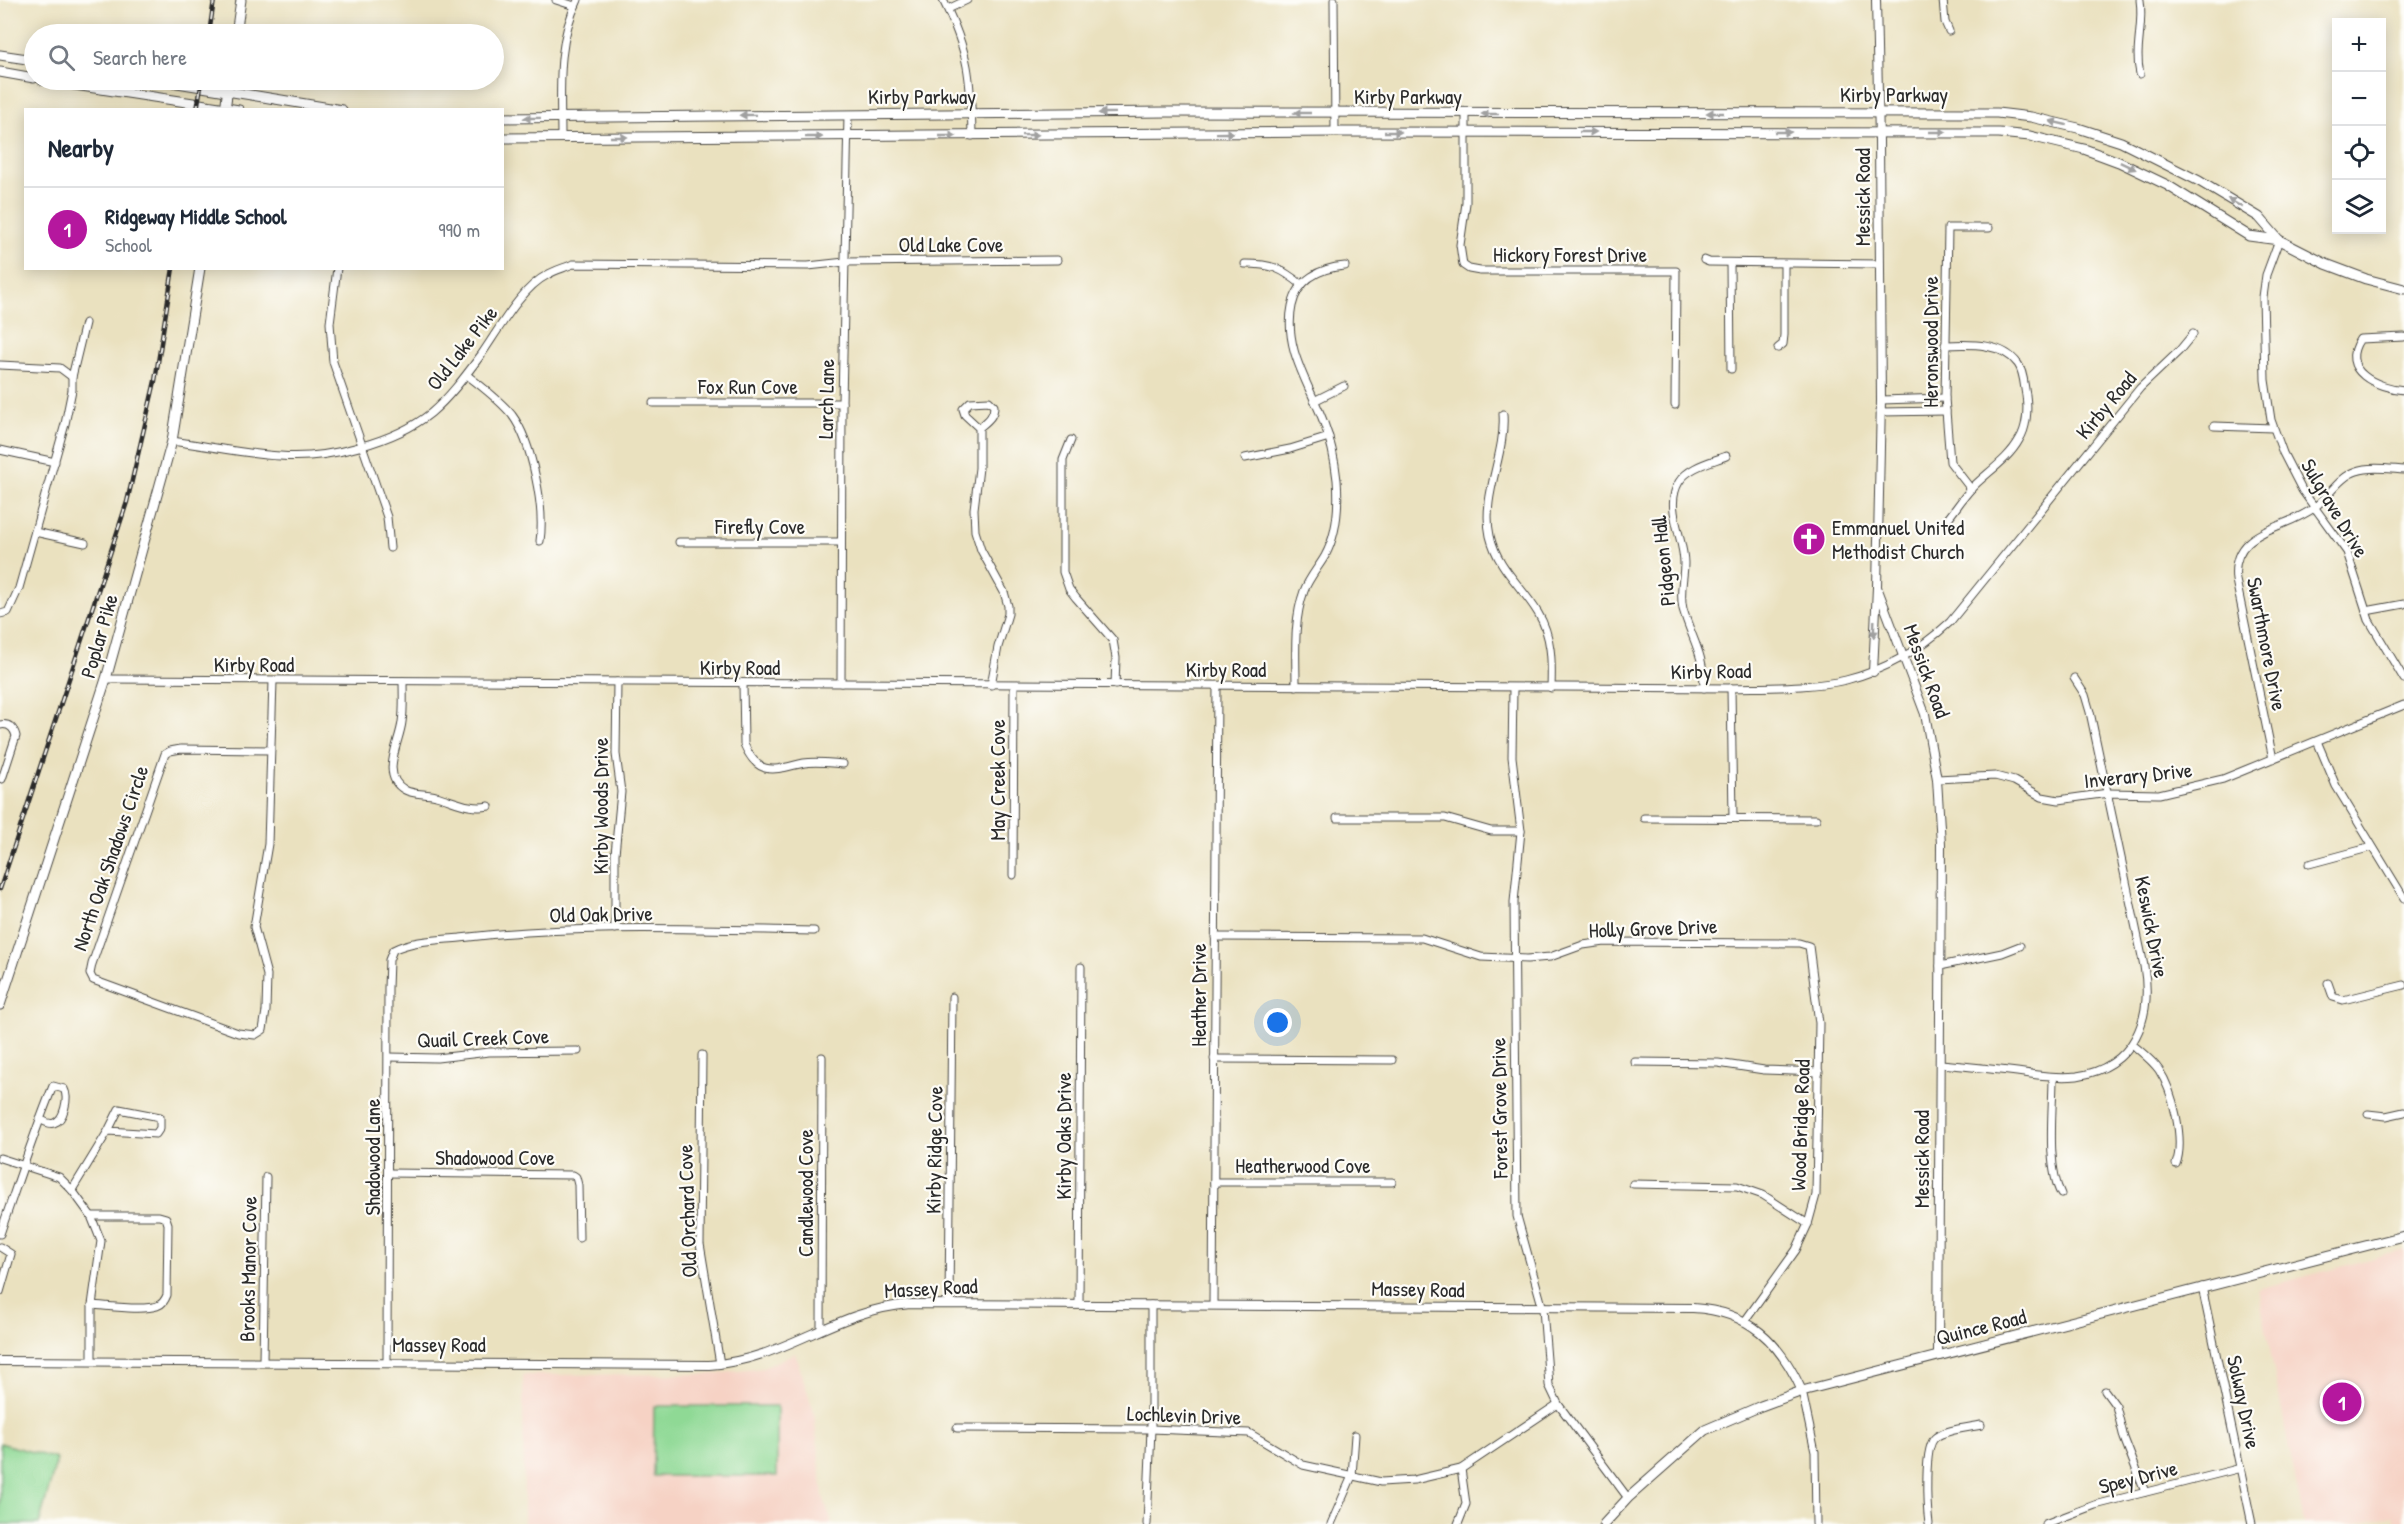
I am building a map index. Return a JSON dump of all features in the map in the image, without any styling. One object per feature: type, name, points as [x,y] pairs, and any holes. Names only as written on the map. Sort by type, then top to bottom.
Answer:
[{"type":"main road","points":[[237,24],[241,0]]},
{"type":"main road","points":[[0,55],[24,59]]},
{"type":"main road","points":[[0,72],[24,76]]},
{"type":"main road","points":[[107,90],[225,108],[228,90],[331,108]]},
{"type":"main road","name":"Kirby Parkway","points":[[504,118],[848,114],[1996,113],[2031,117],[2078,128],[2121,142],[2199,181],[2259,218],[2279,240]]},
{"type":"main road","name":"Kirby Parkway","points":[[504,138],[1335,132],[1999,133],[2030,136],[2084,149],[2119,162],[2167,184],[2249,236],[2279,240],[2326,264],[2366,279],[2404,289]]},
{"type":"main road","name":"Poplar Pike","points":[[0,1005],[106,679],[172,441],[200,270]]},
{"type":"main road","name":"Quince Road","points":[[1604,1524],[1629,1498],[1705,1430],[1802,1391],[2404,1236]]},
{"type":"street","points":[[556,0],[577,3],[564,40],[562,55],[561,138]]},
{"type":"street","points":[[943,0],[967,59],[972,136]]},
{"type":"street","points":[[948,9],[967,0]]},
{"type":"street","points":[[1334,0],[1335,132]]},
{"type":"street","name":"Messick Road","points":[[1876,0],[1881,400],[1877,587],[1925,714],[1938,779],[1941,843],[1938,1356]]},
{"type":"street","points":[[1943,0],[1945,22],[1949,31]]},
{"type":"street","points":[[2140,0],[2142,14],[2137,62],[2140,74]]},
{"type":"street","name":"Larch Lane","points":[[841,683],[842,403],[848,114]]},
{"type":"street","points":[[1465,132],[1466,114]]},
{"type":"street","name":"Hickory Forest Drive","points":[[1465,132],[1466,202],[1460,253],[1461,261],[1466,268],[1480,271],[1676,271],[1675,405]]},
{"type":"street","name":"Heronswood Drive","points":[[1971,489],[1950,462],[1945,398],[1948,228],[1989,228]]},
{"type":"street","name":"Sulgrave Drive","points":[[2279,240],[2266,275],[2263,297],[2265,388],[2273,428],[2295,477],[2347,552],[2374,630],[2404,679]]},
{"type":"street","name":"Old Lake Cove","points":[[845,262],[1057,260]]},
{"type":"street","points":[[1704,260],[1730,263],[1880,264]]},
{"type":"street","name":"Old Lake Pike","points":[[172,441],[280,456],[311,457],[393,435],[419,422],[438,407],[466,375],[523,296],[545,275],[573,264],[808,266],[845,262]]},
{"type":"street","points":[[1730,263],[1731,369]]},
{"type":"street","points":[[1245,264],[1271,265],[1284,271],[1302,285]]},
{"type":"street","points":[[1778,348],[1783,344],[1784,335],[1784,264]]},
{"type":"street","points":[[1296,686],[1297,627],[1301,602],[1307,583],[1328,549],[1336,515],[1337,481],[1329,437],[1300,370],[1292,337],[1292,308],[1302,285],[1321,270],[1345,266]]},
{"type":"street","points":[[337,270],[330,323],[331,351],[339,385],[388,522],[390,548]]},
{"type":"street","points":[[0,614],[8,612],[19,588],[55,462],[85,323]]},
{"type":"street","name":"Kirby Road","points":[[106,679],[1513,688],[1731,688],[1844,680],[1873,672],[1904,656],[1929,641],[1950,622],[2140,388],[2179,351],[2193,334]]},
{"type":"street","points":[[2404,337],[2360,339],[2354,361],[2358,370],[2379,386],[2404,390]]},
{"type":"street","points":[[1945,345],[1974,344],[2002,350],[2018,363],[2022,370],[2027,404],[2024,430],[2019,441],[1971,489],[1945,522]]},
{"type":"street","points":[[0,365],[60,368],[72,377]]},
{"type":"street","points":[[466,375],[506,408],[523,436],[540,500],[542,516],[540,541]]},
{"type":"street","points":[[1314,401],[1344,386]]},
{"type":"street","points":[[1881,400],[1945,398]]},
{"type":"street","points":[[979,428],[992,417],[994,405],[989,401],[970,402],[963,409],[965,415],[979,428],[979,468],[974,509],[975,531],[981,550],[1004,592],[1008,606],[991,685]]},
{"type":"street","name":"Fox Run Cove","points":[[653,403],[842,403]]},
{"type":"street","points":[[1881,412],[1946,411]]},
{"type":"street","points":[[1503,414],[1501,453],[1488,507],[1490,535],[1493,548],[1504,570],[1538,612],[1544,623],[1551,647],[1551,688]]},
{"type":"street","points":[[2214,426],[2273,428]]},
{"type":"street","points":[[1245,458],[1296,448],[1329,437]]},
{"type":"street","points":[[1071,440],[1063,460],[1063,572],[1065,581],[1076,598],[1113,640],[1116,658],[1115,685]]},
{"type":"street","points":[[0,450],[55,462]]},
{"type":"street","name":"Pidgeon Hall","points":[[1704,688],[1703,662],[1682,602],[1681,581],[1684,561],[1673,501],[1676,488],[1685,476],[1696,468],[1726,456]]},
{"type":"street","name":"Swarthmore Drive","points":[[2273,759],[2237,587],[2236,562],[2240,552],[2254,537],[2314,507],[2349,475],[2358,471],[2404,470]]},
{"type":"street","points":[[35,532],[85,543]]},
{"type":"street","name":"Firefly Cove","points":[[679,542],[841,542]]},
{"type":"street","points":[[1873,672],[1877,587]]},
{"type":"street","points":[[2366,611],[2404,604]]},
{"type":"street","name":"Keswick Drive","points":[[1940,1064],[2053,1077],[2077,1076],[2113,1062],[2132,1044],[2144,1019],[2147,988],[2108,793],[2088,703],[2074,678]]},
{"type":"street","points":[[271,750],[273,681]]},
{"type":"street","points":[[403,681],[402,723],[392,761],[397,783],[407,792],[432,795],[464,806],[489,806]]},
{"type":"street","name":"Kirby Woods Drive","points":[[615,929],[615,854],[621,792],[616,759],[617,682]]},
{"type":"street","points":[[743,683],[744,744],[758,765],[781,770],[810,762],[843,764]]},
{"type":"street","name":"May Creek Cove","points":[[1013,875],[1014,685]]},
{"type":"street","name":"Heather Drive","points":[[1213,1305],[1217,686]]},
{"type":"street","name":"Forest Grove Drive","points":[[1513,688],[1512,758],[1521,831],[1514,902],[1517,1216],[1543,1309],[1549,1385],[1558,1404],[1629,1498]]},
{"type":"street","points":[[1731,688],[1733,818]]},
{"type":"street","name":"Inverary Drive","points":[[1938,779],[1995,776],[2013,781],[2042,797],[2059,800],[2108,793],[2152,795],[2204,785],[2404,705]]},
{"type":"street","points":[[0,724],[14,729],[16,736],[1,779]]},
{"type":"street","points":[[2317,741],[2336,786],[2404,898]]},
{"type":"street","name":"North Oak Shadows Circle","points":[[181,749],[271,750],[268,844],[254,927],[267,975],[266,1018],[260,1034],[238,1033],[104,985],[90,976],[116,892],[160,763],[166,752],[181,749]]},
{"type":"street","points":[[1337,818],[1445,818],[1491,831],[1521,831]]},
{"type":"street","points":[[1644,818],[1816,819]]},
{"type":"street","points":[[2309,864],[2372,848]]},
{"type":"street","name":"Old Oak Drive","points":[[391,952],[396,948],[411,944],[496,933],[615,929],[814,931]]},
{"type":"street","name":"Holly Grove Drive","points":[[1215,937],[1422,938],[1475,955],[1514,959],[1550,957],[1583,945],[1605,942],[1799,942],[1809,946]]},
{"type":"street","name":"Wood Bridge Road","points":[[1745,1321],[1790,1261],[1808,1224],[1817,1185],[1819,1010],[1809,946]]},
{"type":"street","points":[[1940,966],[2002,953],[2020,946]]},
{"type":"street","name":"Shadowood Lane","points":[[387,1362],[388,988],[391,952]]},
{"type":"street","name":"Kirby Oaks Drive","points":[[1079,1304],[1081,968]]},
{"type":"street","points":[[2328,983],[2333,997],[2343,1000],[2404,986]]},
{"type":"street","name":"Kirby Ridge Cove","points":[[949,1303],[952,997]]},
{"type":"street","points":[[2132,1044],[2153,1063],[2167,1086],[2181,1144],[2176,1164]]},
{"type":"street","name":"Quail Creek Cove","points":[[389,1057],[437,1058],[489,1052],[578,1051]]},
{"type":"street","name":"Old Orchard Cove","points":[[702,1055],[700,1244],[720,1364]]},
{"type":"street","name":"Candlewood Cove","points":[[821,1329],[822,1057]]},
{"type":"street","points":[[1214,1059],[1392,1060]]},
{"type":"street","points":[[1635,1062],[1718,1063],[1773,1071],[1819,1072]]},
{"type":"street","points":[[2053,1077],[2053,1174],[2061,1194]]},
{"type":"street","points":[[0,1234],[23,1166],[40,1119],[53,1086],[64,1089],[67,1100],[60,1119],[55,1123],[48,1123],[40,1119]]},
{"type":"street","points":[[72,1190],[119,1109],[160,1117],[160,1128],[156,1134],[108,1131]]},
{"type":"street","points":[[2368,1114],[2386,1116],[2404,1112]]},
{"type":"street","points":[[0,1158],[59,1177],[72,1190],[91,1216],[101,1241],[92,1305],[92,1360]]},
{"type":"street","name":"Shadowood Cove","points":[[389,1173],[573,1175],[579,1190],[579,1238]]},
{"type":"street","name":"Brooks Manor Cove","points":[[263,1361],[266,1177]]},
{"type":"street","name":"Heatherwood Cove","points":[[1214,1182],[1392,1182]]},
{"type":"street","points":[[1633,1184],[1737,1186],[1763,1195],[1808,1224]]},
{"type":"street","points":[[91,1216],[159,1216],[166,1218],[168,1224],[167,1295],[164,1302],[146,1307],[92,1305]]},
{"type":"street","points":[[0,1247],[10,1254],[0,1292]]},
{"type":"street","name":"Solway Drive","points":[[2202,1287],[2252,1524]]},
{"type":"street","name":"Massey Road","points":[[0,1361],[720,1364],[739,1362],[768,1353],[846,1317],[878,1308],[949,1303],[1702,1309],[1732,1315],[1745,1321],[1767,1337],[1790,1367],[1802,1391]]},
{"type":"street","points":[[1147,1524],[1151,1429],[1151,1305]]},
{"type":"street","points":[[1802,1391],[1815,1452],[1816,1524]]},
{"type":"street","points":[[2105,1392],[2116,1406],[2124,1438],[2145,1492]]},
{"type":"street","name":"Lochlevin Drive","points":[[957,1428],[1151,1429],[1249,1433],[1303,1465],[1381,1482],[1414,1480],[1461,1469],[1558,1404]]},
{"type":"street","points":[[1929,1524],[1928,1456],[1930,1442],[1938,1435],[1981,1425]]},
{"type":"street","points":[[1331,1524],[1352,1476],[1355,1435]]},
{"type":"street","name":"Spey Drive","points":[[2045,1524],[2084,1508],[2241,1468]]},
{"type":"street","points":[[1458,1524],[1466,1504],[1461,1469]]},
{"type":"shaded area","points":[[2404,1250],[2404,1524],[2396,1524],[2394,1515],[2353,1524],[2304,1524],[2258,1289]]},
{"type":"shaded area","points":[[795,1353],[814,1412],[823,1496],[832,1524],[524,1524],[523,1375],[713,1374],[763,1368]]},
{"type":"green space","points":[[654,1406],[777,1406],[777,1476],[653,1476]]},
{"type":"green space","points":[[0,1443],[57,1459],[39,1524],[0,1524]]},
{"type":"railway","points":[[210,24],[214,0]]},
{"type":"railway","points":[[197,108],[200,90]]},
{"type":"railway","points":[[0,889],[127,502],[155,381],[173,270]]},
{"type":"place","name":"Emmanuel United Methodist Church","points":[[1809,539]]},
{"type":"place","name":"Ridgeway Middle School","points":[[2342,1402]]}]
